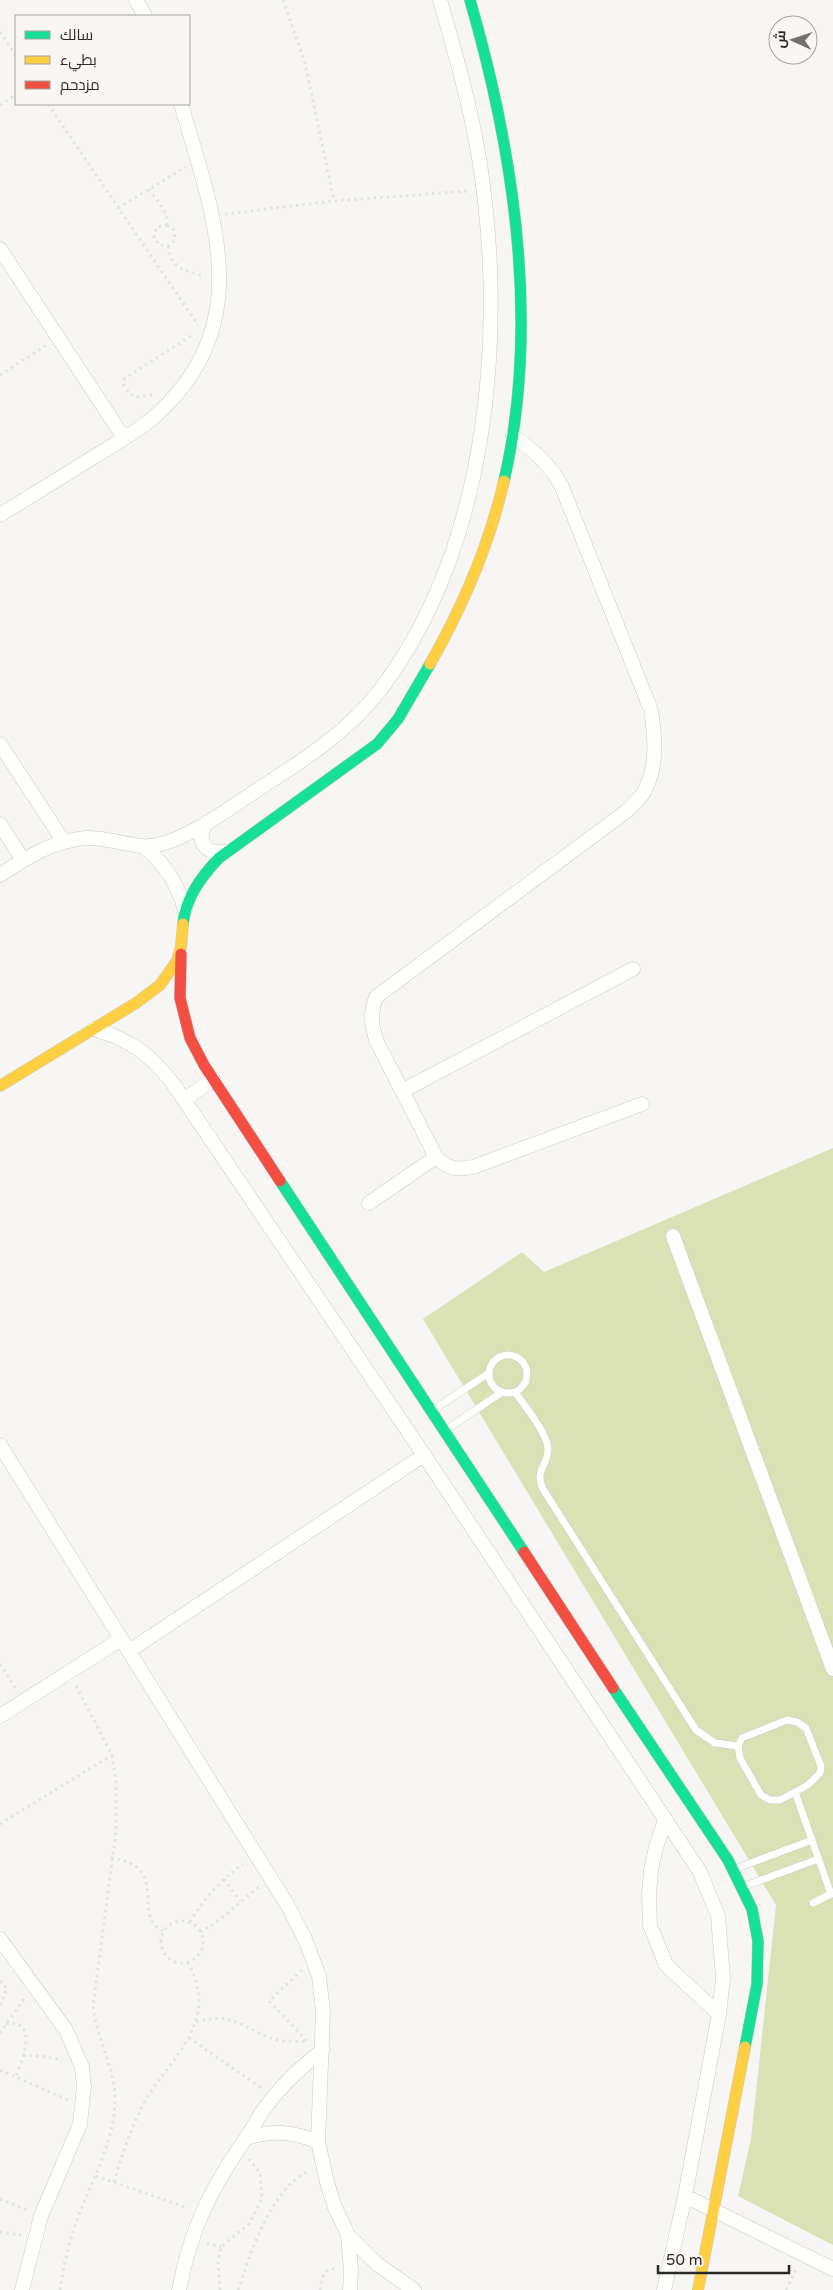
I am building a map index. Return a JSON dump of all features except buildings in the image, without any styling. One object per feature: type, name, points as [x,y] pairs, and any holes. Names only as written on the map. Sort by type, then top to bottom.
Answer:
[{"type":"street","points":[[136,0],[144,15]]},
{"type":"street","points":[[0,874],[43,849],[64,842],[84,838],[104,839],[144,847],[166,843],[206,823],[335,737],[381,689],[404,654],[441,580],[470,493],[480,448],[488,383],[490,327],[489,270],[483,190],[469,107],[440,0]]},
{"type":"street","points":[[470,0],[494,87],[505,146],[520,266],[519,378],[513,436],[504,482],[490,533],[472,582],[450,630],[405,708],[382,739],[354,763],[225,852],[210,867],[195,887],[185,910],[178,977],[179,1000],[184,1023],[192,1045],[213,1079],[742,1887],[756,1924],[759,1954],[757,1984],[698,2290]]},
{"type":"street","points":[[0,515],[153,418],[175,396],[194,371],[208,342],[218,310],[220,280],[212,216],[182,105]]},
{"type":"street","points":[[0,249],[124,438]]},
{"type":"street","points":[[513,436],[546,462],[562,487],[651,710],[656,741],[653,768],[645,791],[628,810],[376,997],[371,1010],[372,1026],[377,1042],[436,1157],[444,1165],[455,1169],[473,1167],[642,1104]]},
{"type":"street","points":[[0,744],[64,842]]},
{"type":"street","points":[[206,823],[201,832],[202,841],[207,849],[216,853],[225,852]]},
{"type":"street","points":[[0,824],[23,860]]},
{"type":"street","points":[[144,847],[159,859],[171,874],[180,892],[185,910]]},
{"type":"street","points":[[0,1086],[94,1029],[158,987],[171,972],[181,954]]},
{"type":"street","points":[[402,1091],[633,969]]},
{"type":"street","points":[[94,1029],[118,1036],[140,1048],[159,1065],[424,1455],[700,1872],[718,1916],[723,1978],[719,2014],[685,2196],[664,2290]]},
{"type":"street","points":[[184,1100],[213,1079]]},
{"type":"street","points":[[369,1203],[436,1157]]},
{"type":"street","points":[[673,1236],[833,1669]]},
{"type":"street","points":[[0,1445],[288,1906],[314,1959],[319,1976],[323,2011],[318,2142],[322,2167],[334,2205],[348,2235],[405,2288]]},
{"type":"street","points":[[0,1716],[69,1672],[125,1645],[424,1455]]},
{"type":"street","points":[[665,1820],[651,1870],[649,1895],[650,1925],[666,1965],[719,2014]]},
{"type":"street","points":[[1,1942],[66,2030],[82,2067],[83,2107],[74,2140],[41,2216],[34,2237],[22,2290]]},
{"type":"street","points":[[179,2290],[191,2239],[201,2213],[225,2168],[274,2097],[323,2043]]},
{"type":"street","points":[[243,2143],[265,2133],[283,2132],[301,2135],[318,2142]]},
{"type":"street","points":[[685,2196],[714,2208],[833,2269]]},
{"type":"street","points":[[348,2235],[351,2272],[350,2290]]},
{"type":"lane","points":[[444,1431],[502,1392],[515,1392],[525,1383],[527,1371],[525,1365],[517,1356],[504,1354],[498,1357],[490,1366],[489,1373],[492,1385],[502,1392]]},
{"type":"lane","points":[[430,1411],[489,1373]]},
{"type":"lane","points":[[515,1392],[546,1441],[548,1451],[539,1474],[543,1489],[696,1730],[715,1743],[738,1746]]},
{"type":"lane","points":[[787,1720],[802,1724],[806,1728],[821,1766],[820,1773],[813,1783],[795,1792],[780,1800],[766,1799],[740,1758],[738,1746],[742,1738],[787,1720]]},
{"type":"lane","points":[[795,1792],[832,1894],[812,1903]]},
{"type":"lane","points":[[732,1870],[812,1840]]},
{"type":"lane","points":[[742,1887],[818,1858]]},
{"type":"path","points":[[283,0],[305,63],[334,201]]},
{"type":"path","points":[[0,32],[15,54]]},
{"type":"path","points":[[0,106],[15,96]]},
{"type":"path","points":[[49,105],[201,330],[125,378],[123,382],[123,386],[134,397],[149,396],[156,393]]},
{"type":"path","points":[[118,208],[197,160]]},
{"type":"path","points":[[149,189],[165,210],[168,217],[167,225]]},
{"type":"path","points":[[212,216],[334,201],[483,190]]},
{"type":"path","points":[[167,225],[174,230],[175,240],[168,246],[159,245],[154,237],[158,227],[167,225]]},
{"type":"path","points":[[168,246],[174,263],[180,269],[220,280]]},
{"type":"path","points":[[0,376],[58,338]]},
{"type":"path","points":[[0,1664],[24,1701]]},
{"type":"path","points":[[60,2290],[68,2246],[96,2176],[109,2137],[115,2099],[109,2068],[94,2020],[93,2006],[117,1807],[112,1756],[69,1672]]},
{"type":"path","points":[[0,1824],[112,1756]]},
{"type":"path","points":[[190,1922],[201,1904],[224,1880],[245,1863],[258,1857]]},
{"type":"path","points":[[111,1858],[124,1859],[142,1874],[149,1893],[149,1918],[157,1929],[163,1931]]},
{"type":"path","points":[[200,1932],[222,1919],[240,1901],[271,1879]]},
{"type":"path","points":[[224,1880],[240,1901]]},
{"type":"path","points":[[180,1921],[190,1922],[200,1932],[203,1941],[201,1951],[196,1958],[188,1963],[178,1963],[165,1955],[160,1941],[163,1931],[170,1924],[180,1921]]},
{"type":"path","points":[[307,2041],[269,2001],[314,1959]]},
{"type":"path","points":[[114,2182],[128,2140],[143,2106],[156,2082],[180,2053],[196,2022],[200,1999],[198,1987],[188,1963]]},
{"type":"path","points":[[0,1981],[7,1988],[7,1992],[0,2006]]},
{"type":"path","points":[[0,2033],[34,1985]]},
{"type":"path","points":[[196,2022],[214,2018],[233,2020],[277,2040],[323,2043]]},
{"type":"path","points":[[6,2024],[18,2023],[23,2026],[25,2032],[23,2055],[16,2076]]},
{"type":"path","points":[[189,2038],[274,2097]]},
{"type":"path","points":[[23,2055],[47,2057],[82,2067]]},
{"type":"path","points":[[0,2070],[83,2107]]},
{"type":"path","points":[[220,2290],[218,2261],[221,2247],[249,2224],[262,2200],[260,2173],[243,2143]]},
{"type":"path","points":[[238,2290],[255,2243],[270,2211],[292,2184],[306,2173],[322,2167]]},
{"type":"path","points":[[96,2176],[201,2213]]},
{"type":"path","points":[[0,2199],[41,2216]]},
{"type":"path","points":[[0,2232],[34,2237]]},
{"type":"path","points":[[786,2290],[804,2254]]},
{"type":"path","points":[[320,2290],[324,2273],[328,2270],[351,2272]]},
{"type":"green space","points":[[833,1148],[833,2245],[738,2196],[751,2139],[776,1905],[423,1319],[522,1252],[544,1272]]},
{"type":"traffic: fast","points":[[470,0],[486,58],[499,117],[510,178],[517,239],[521,300],[520,361],[515,422],[504,481]]},
{"type":"traffic: fast","points":[[183,924],[187,905],[195,888],[219,858],[377,744],[398,719],[430,664]]},
{"type":"traffic: fast","points":[[280,1181],[524,1552]]},
{"type":"traffic: fast","points":[[613,1688],[728,1860],[752,1909],[758,1941],[757,1984],[745,2047]]},
{"type":"traffic: slow","points":[[430,664],[474,575],[491,529],[504,481]]},
{"type":"traffic: slow","points":[[0,1086],[136,1003],[160,985],[177,961],[181,947],[183,924]]},
{"type":"traffic: slow","points":[[698,2290],[745,2047]]},
{"type":"traffic: jam","points":[[181,954],[180,998],[190,1038],[204,1065],[280,1181]]},
{"type":"traffic: jam","points":[[524,1552],[613,1688]]}]
